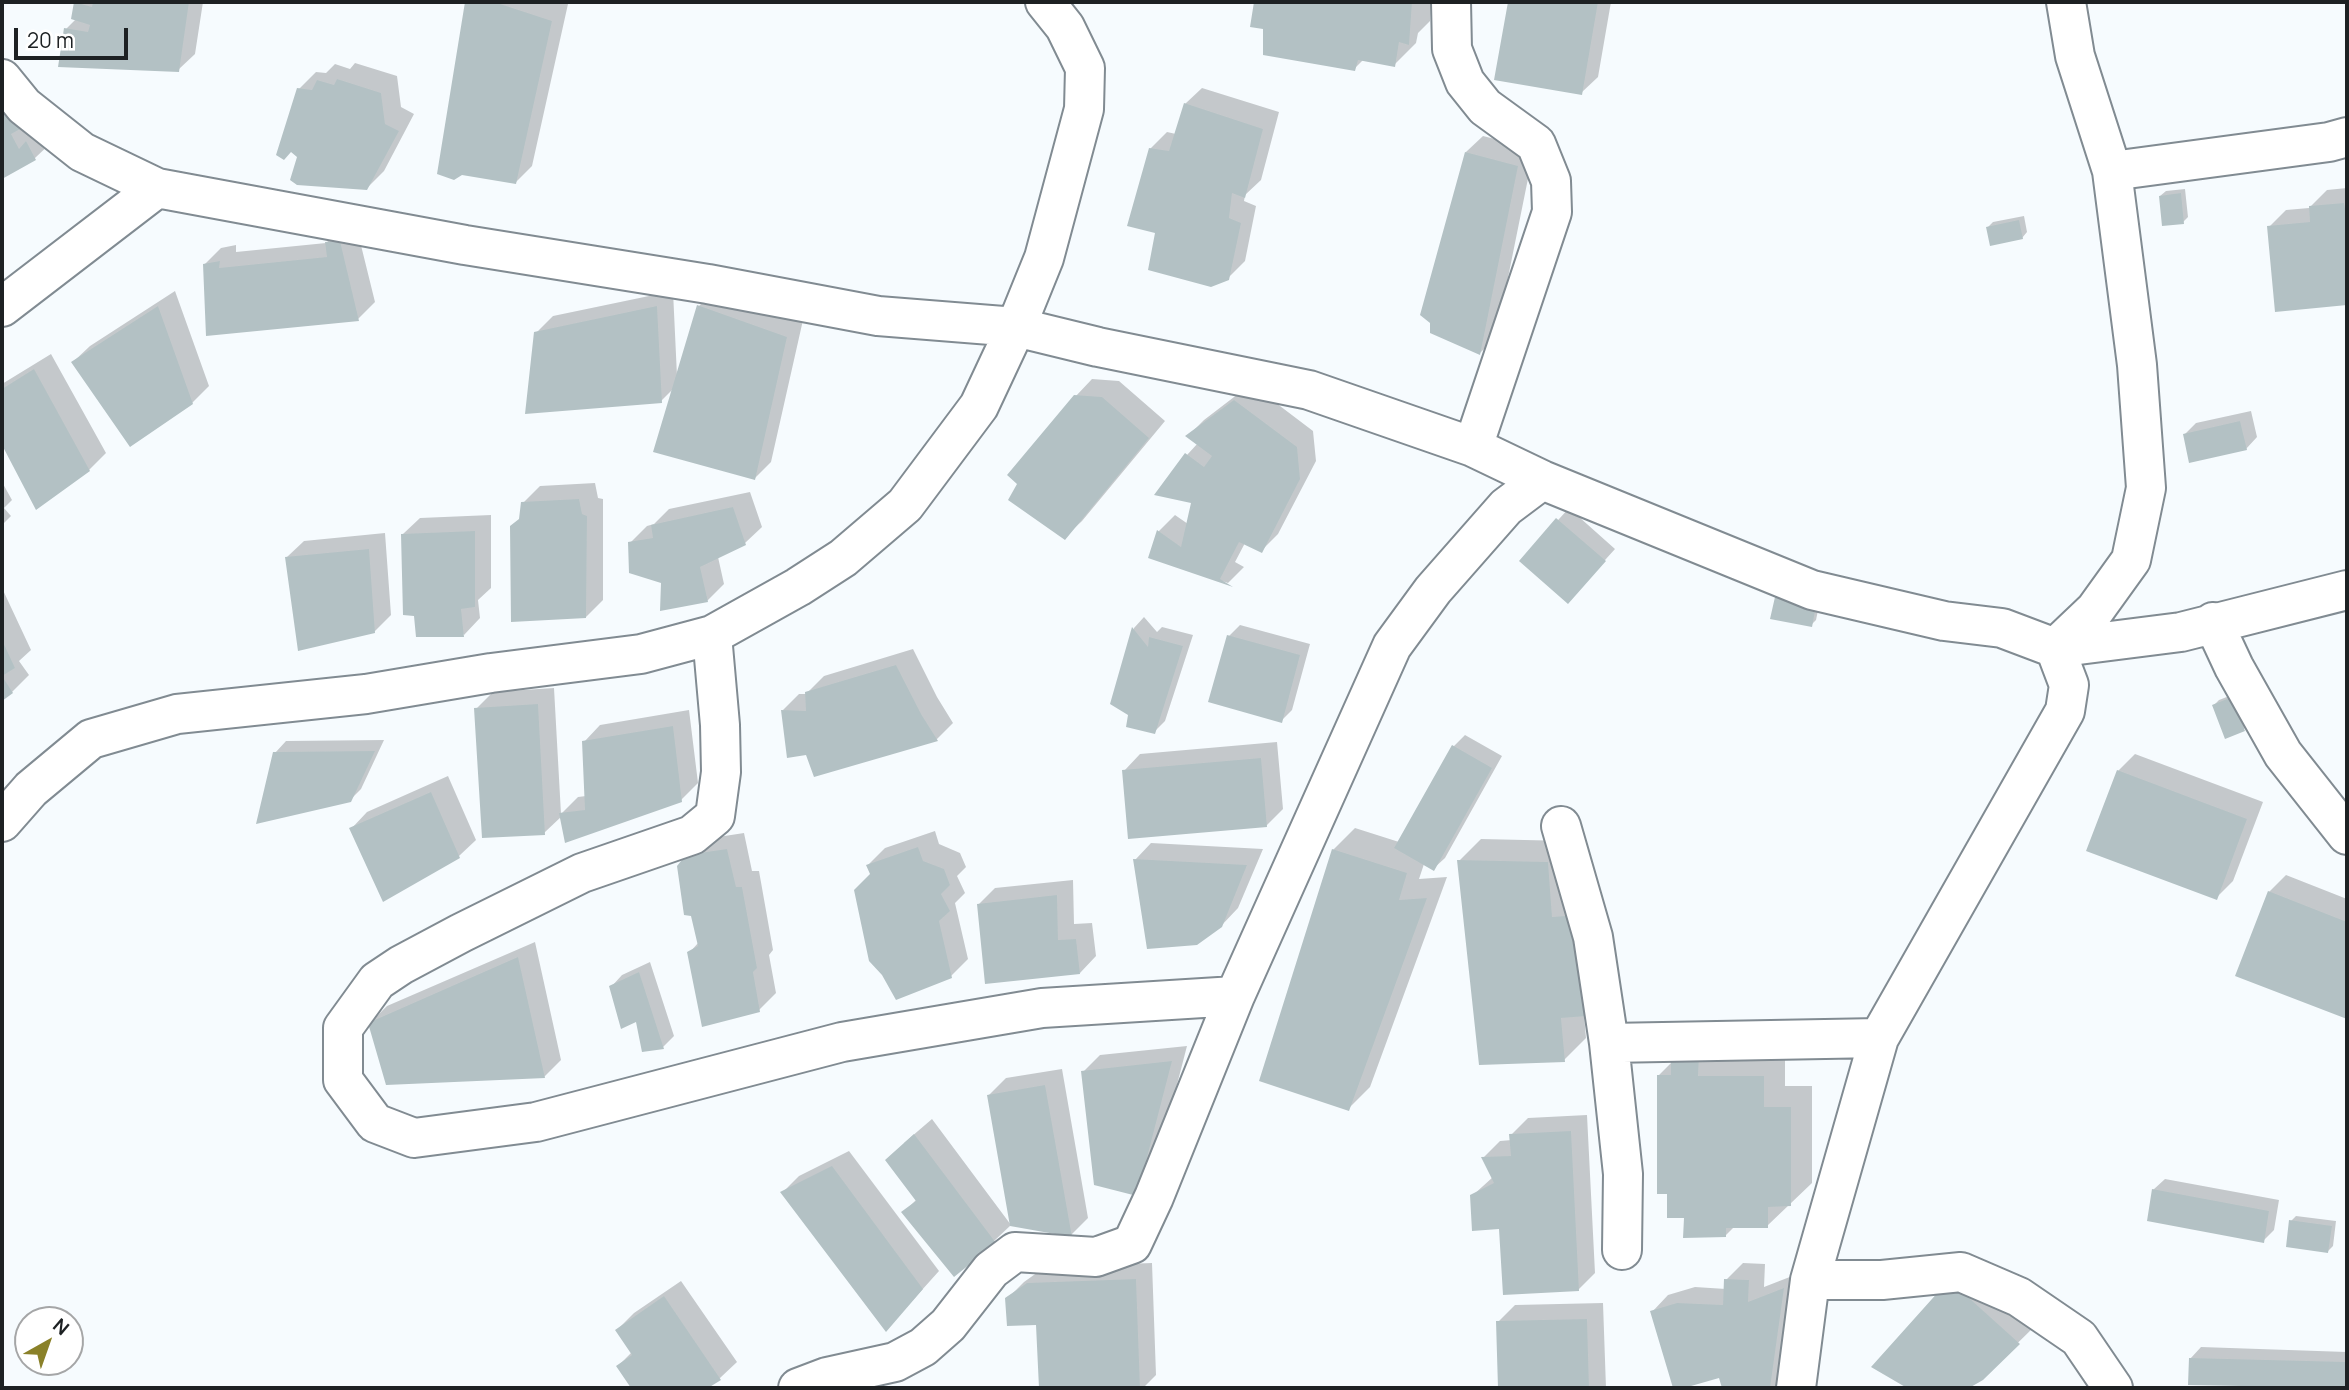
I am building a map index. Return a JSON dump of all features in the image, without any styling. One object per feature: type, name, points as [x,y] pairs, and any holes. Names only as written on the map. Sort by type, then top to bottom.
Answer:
[{"type":"street","points":[[2,822],[31,789],[91,739],[177,713],[366,694],[491,673],[641,654],[712,635],[798,587],[843,558],[905,505],[979,406],[1016,327],[1044,258],[1084,108],[1085,68],[1065,26],[1045,2]]},
{"type":"street","points":[[1451,2],[1452,49],[1465,82],[1485,107],[1536,144],[1551,181],[1552,212],[1473,447]]},
{"type":"street","points":[[2055,648],[2095,610],[2131,560],[2146,488],[2137,365],[2112,171],[2075,56],[2066,2]]},
{"type":"street","points":[[2,79],[24,106],[82,152],[157,188],[465,245],[708,284],[878,316],[1016,327],[1098,347],[1308,390],[1473,447],[1542,480],[1812,590],[1944,621],[2002,628],[2055,648],[2181,632],[2347,590]]},
{"type":"street","points":[[2112,171],[2329,142],[2347,137]]},
{"type":"street","points":[[2,307],[157,188]]},
{"type":"street","points":[[798,1388],[827,1377],[895,1362],[923,1347],[948,1325],[991,1270],[1015,1252],[1096,1257],[1132,1244],[1154,1197],[1235,996],[1392,646],[1433,590],[1506,507],[1542,480]]},
{"type":"street","points":[[2213,622],[2234,667],[2283,754],[2347,835]]},
{"type":"street","points":[[712,635],[721,772],[715,816],[692,835],[582,873],[461,933],[377,981],[343,1028],[343,1080],[375,1123],[414,1138],[536,1122],[842,1042],[1042,1008],[1235,996]]},
{"type":"street","points":[[1796,1388],[1810,1280],[1879,1038],[2065,712],[2069,685],[2055,648]]},
{"type":"street","points":[[1561,826],[1593,937],[1609,1043],[1623,1174],[1622,1250]]},
{"type":"street","points":[[1609,1043],[1879,1038]]},
{"type":"street","points":[[1810,1280],[1882,1280],[1961,1272],[2019,1297],[2079,1338],[2113,1388]]},
{"type":"building","points":[[74,2],[92,7],[93,2],[189,2],[179,72],[58,67],[64,28],[88,32],[90,25],[71,19]]},
{"type":"building","points":[[465,2],[494,2],[552,21],[516,184],[462,175],[454,180],[437,174]]},
{"type":"building","points":[[1254,2],[1412,2],[1409,45],[1399,42],[1395,67],[1358,60],[1355,71],[1263,55],[1263,29],[1250,27]]},
{"type":"building","points":[[1508,2],[1598,2],[1582,95],[1494,80]]},
{"type":"building","points":[[337,79],[381,93],[385,124],[399,131],[367,190],[297,185],[290,180],[297,157],[291,152],[284,160],[276,155],[297,88],[312,90],[317,80],[334,85]]},
{"type":"building","points":[[1184,103],[1263,129],[1245,198],[1232,193],[1229,218],[1241,223],[1229,280],[1211,287],[1148,270],[1155,233],[1127,226],[1149,148],[1169,151]]},
{"type":"building","points":[[9,105],[22,128],[11,134],[19,149],[26,141],[36,160],[2,179],[2,111]]},
{"type":"building","points":[[1465,152],[1518,166],[1480,355],[1430,333],[1430,323],[1420,315]]},
{"type":"building","points":[[2181,193],[2184,224],[2162,226],[2159,196]]},
{"type":"building","points":[[2344,203],[2347,219],[2347,305],[2275,312],[2267,226],[2310,222],[2309,206]]},
{"type":"building","points":[[2019,220],[2023,239],[1990,246],[1986,227]]},
{"type":"building","points":[[340,241],[359,321],[206,336],[203,264],[220,261],[219,268],[327,257],[325,242]]},
{"type":"building","points":[[697,305],[787,337],[755,480],[653,452]]},
{"type":"building","points":[[158,306],[193,404],[130,447],[71,362]]},
{"type":"building","points":[[657,306],[662,403],[525,414],[534,332]]},
{"type":"building","points":[[34,369],[90,471],[36,510],[2,445],[2,389]]},
{"type":"building","points":[[1074,395],[1102,397],[1149,438],[1065,540],[1008,500],[1017,484],[1007,475]]},
{"type":"building","points":[[1234,400],[1297,447],[1300,479],[1262,553],[1239,542],[1220,579],[1233,587],[1148,558],[1157,530],[1181,547],[1191,503],[1154,495],[1185,453],[1204,467],[1212,456],[1185,436]]},
{"type":"building","points":[[2240,421],[2247,450],[2189,463],[2183,434]]},
{"type":"building","points":[[579,499],[582,514],[587,516],[586,618],[511,622],[510,526],[519,519],[521,502]]},
{"type":"building","points":[[733,507],[746,545],[700,567],[708,602],[660,611],[661,583],[629,573],[628,542],[653,538],[651,525]]},
{"type":"building","points":[[1556,518],[1606,561],[1568,604],[1519,561]]},
{"type":"building","points":[[475,531],[475,607],[461,609],[464,637],[416,637],[414,616],[403,615],[401,534]]},
{"type":"building","points":[[369,549],[375,633],[298,651],[285,557]]},
{"type":"building","points":[[1775,597],[1816,606],[1812,627],[1770,619]]},
{"type":"building","points":[[1132,627],[1148,647],[1149,637],[1183,646],[1155,734],[1126,727],[1128,715],[1110,704]]},
{"type":"building","points":[[1227,635],[1300,655],[1282,723],[1208,702]]},
{"type":"building","points":[[2,640],[15,668],[2,676]]},
{"type":"building","points":[[896,665],[938,741],[814,777],[806,755],[787,758],[781,710],[806,711],[805,692]]},
{"type":"building","points":[[2,676],[13,693],[2,701]]},
{"type":"building","points":[[2232,697],[2245,731],[2225,739],[2212,705]]},
{"type":"building","points":[[538,704],[545,835],[482,838],[474,708]]},
{"type":"building","points":[[673,726],[682,802],[565,843],[559,813],[585,810],[582,741]]},
{"type":"building","points":[[1452,745],[1492,768],[1434,871],[1394,848]]},
{"type":"building","points":[[375,751],[351,802],[256,824],[273,752]]},
{"type":"building","points":[[1261,758],[1267,827],[1128,839],[1122,770]]},
{"type":"building","points":[[2117,770],[2247,819],[2217,900],[2086,851]]},
{"type":"building","points":[[431,792],[460,858],[383,902],[349,828]]},
{"type":"building","points":[[918,847],[923,861],[944,869],[950,885],[941,894],[950,911],[939,921],[952,978],[896,1000],[882,975],[869,961],[854,890],[870,874],[866,865]]},
{"type":"building","points":[[727,849],[736,887],[742,887],[757,968],[753,972],[760,1012],[702,1027],[687,952],[698,946],[691,916],[684,915],[677,866],[686,855]]},
{"type":"building","points":[[1332,849],[1407,873],[1399,900],[1427,898],[1349,1111],[1259,1081]]},
{"type":"building","points":[[1133,859],[1247,865],[1222,927],[1197,945],[1147,949]]},
{"type":"building","points":[[1457,860],[1548,862],[1552,917],[1579,915],[1587,1016],[1561,1018],[1565,1062],[1479,1065]]},
{"type":"building","points":[[2268,891],[2347,922],[2347,1019],[2235,976]]},
{"type":"building","points":[[1057,895],[1058,940],[1076,939],[1080,974],[985,984],[977,904]]},
{"type":"building","points":[[518,957],[545,1078],[386,1085],[368,1023]]},
{"type":"building","points":[[639,972],[664,1049],[642,1052],[636,1022],[621,1029],[609,986]]},
{"type":"building","points":[[1671,1055],[1699,1055],[1698,1076],[1764,1076],[1764,1107],[1791,1107],[1791,1206],[1768,1207],[1768,1228],[1726,1228],[1726,1237],[1683,1238],[1684,1218],[1667,1218],[1667,1194],[1657,1194],[1657,1075],[1671,1075]]},
{"type":"building","points":[[1172,1061],[1137,1196],[1094,1185],[1081,1071]]},
{"type":"building","points":[[1045,1085],[1072,1237],[1010,1226],[987,1095]]},
{"type":"building","points":[[1571,1131],[1579,1291],[1503,1295],[1499,1229],[1472,1231],[1470,1195],[1494,1183],[1481,1157],[1511,1156],[1509,1134]]},
{"type":"building","points":[[914,1134],[996,1243],[954,1277],[901,1212],[916,1201],[885,1160]]},
{"type":"building","points":[[832,1166],[923,1289],[886,1332],[780,1192]]},
{"type":"building","points":[[2152,1189],[2269,1211],[2264,1243],[2147,1221]]},
{"type":"building","points":[[2289,1220],[2332,1226],[2328,1253],[2286,1247]]},
{"type":"building","points":[[1136,1279],[1140,1388],[1039,1388],[1036,1325],[1007,1326],[1005,1298],[1027,1283]]},
{"type":"building","points":[[1724,1279],[1749,1280],[1748,1302],[1784,1288],[1770,1388],[1722,1388],[1719,1378],[1684,1388],[1673,1388],[1650,1311],[1677,1303],[1723,1305]]},
{"type":"building","points":[[1949,1280],[2020,1344],[1983,1380],[1969,1388],[1907,1388],[1871,1367]]},
{"type":"building","points":[[664,1296],[721,1380],[708,1388],[631,1388],[616,1366],[632,1355],[615,1330]]},
{"type":"building","points":[[1587,1319],[1589,1388],[1498,1388],[1496,1321]]},
{"type":"building","points":[[2189,1358],[2347,1362],[2347,1388],[2188,1385]]}]
